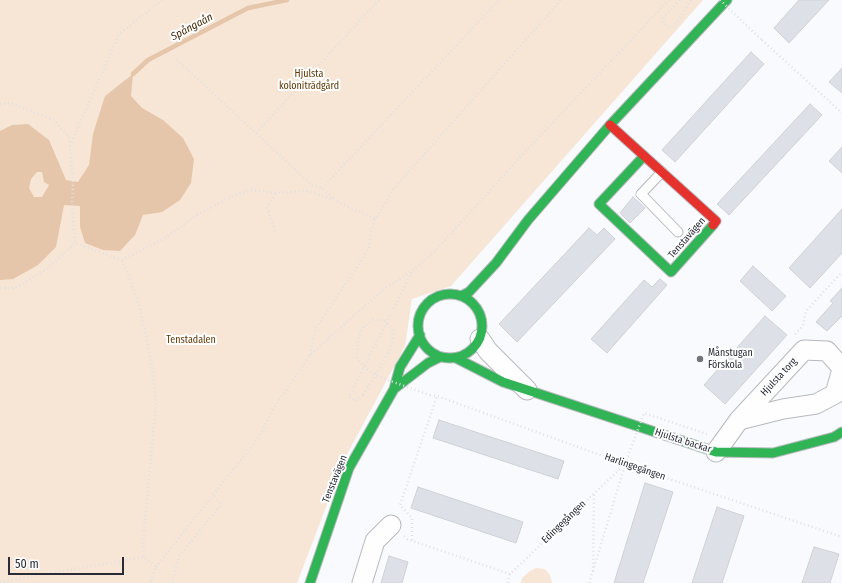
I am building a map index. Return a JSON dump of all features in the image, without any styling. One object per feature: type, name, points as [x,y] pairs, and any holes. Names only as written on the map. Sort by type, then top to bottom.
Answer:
[{"type":"street","points":[[461,296],[469,292],[496,263],[528,220],[610,125],[727,0]]},
{"type":"street","name":"Tenstavägen","points":[[610,125],[716,221],[671,272],[599,204],[644,156]]},
{"type":"street","points":[[491,284],[496,263]]},
{"type":"street","points":[[450,294],[461,296],[470,301],[477,309],[481,318],[482,329],[480,339],[470,351],[456,358],[440,357],[428,350],[420,335],[418,320],[422,310],[429,301],[439,296],[450,294]]},
{"type":"street","points":[[481,318],[485,305]]},
{"type":"street","name":"Tenstavägen","points":[[310,583],[349,468],[394,389],[400,367],[420,335]]},
{"type":"street","name":"Hjulsta backar","points":[[480,339],[488,351],[528,391]]},
{"type":"street","name":"Hjulsta torg","points":[[716,452],[739,420],[804,350],[827,351],[842,369],[836,394],[816,404],[783,409],[739,420]]},
{"type":"street","name":"Tenstavägen","points":[[394,389],[428,362],[440,357]]},
{"type":"street","name":"Hjulsta backar","points":[[456,358],[503,382],[716,452],[773,453],[834,436],[842,432]]},
{"type":"street","points":[[362,583],[375,542],[391,525]]},
{"type":"lane","points":[[662,172],[642,194],[678,232]]},
{"type":"path","points":[[70,147],[119,34],[162,0]]},
{"type":"path","points":[[255,133],[379,0]]},
{"type":"path","points":[[322,188],[499,0]]},
{"type":"path","points":[[310,355],[316,328],[369,249],[371,231],[375,219],[396,187],[561,0]]},
{"type":"path","points":[[150,583],[156,567],[259,437],[274,408],[310,355],[383,290],[413,270],[435,251],[523,154],[668,0]]},
{"type":"path","points":[[680,0],[667,13],[663,20],[664,25],[668,27],[677,23],[691,0]]},
{"type":"path","points":[[720,0],[842,113]]},
{"type":"path","points":[[177,60],[312,185],[322,188],[334,200]]},
{"type":"path","points":[[0,104],[10,103],[54,120],[68,137],[73,181],[72,206],[75,243]]},
{"type":"path","points":[[75,243],[122,260],[164,239],[195,216],[235,194],[252,190],[276,193],[308,191],[334,200],[375,219]]},
{"type":"path","points":[[275,231],[267,207],[276,193]]},
{"type":"path","points":[[0,288],[16,288],[47,268],[75,243]]},
{"type":"path","points":[[122,260],[140,308],[151,359],[156,403],[143,543],[144,557],[156,567]]},
{"type":"path","name":"Harlingegången","points":[[413,270],[349,397],[356,401],[363,395],[374,378],[377,373],[390,349],[393,338],[392,328],[384,320],[373,320],[360,332],[357,344],[357,358],[365,368],[374,374],[379,377],[430,395],[437,396],[625,464],[842,537]]},
{"type":"path","points":[[412,540],[412,518],[400,505],[437,396]]},
{"type":"path","points":[[589,583],[625,464],[644,413],[707,434]]},
{"type":"path","name":"Edingegången","points":[[510,574],[625,464]]},
{"type":"path","points":[[593,571],[594,494]]},
{"type":"path","points":[[172,583],[179,556],[221,505],[213,495]]},
{"type":"path","points":[[391,525],[407,539],[510,574],[508,583]]},
{"type":"path","points":[[0,582],[144,557]]},
{"type":"green space","name":"Tenstadalen","points":[[0,0],[703,0],[451,286],[412,299],[405,346],[344,460],[297,583],[0,583]]},
{"type":"green space","points":[[536,568],[545,569],[550,575],[552,583],[521,583],[522,578]]},
{"type":"shaded area","points":[[133,74],[131,96],[142,108],[163,120],[183,138],[194,159],[191,183],[180,200],[162,212],[143,215],[135,235],[120,251],[103,250],[85,243],[80,227],[80,206],[64,205],[56,247],[38,265],[13,279],[0,280],[0,131],[12,125],[28,124],[49,140],[66,180],[78,182],[89,165],[93,134],[105,96]],"holes":[[[37,172],[42,172],[44,182],[49,185],[42,197],[34,197],[29,188],[31,179]]]},
{"type":"building","points":[[799,0],[829,0],[789,43],[774,28]]},
{"type":"building","points":[[751,52],[764,64],[675,162],[662,150]]},
{"type":"building","points":[[842,68],[842,93],[829,82]]},
{"type":"building","points":[[810,104],[822,115],[729,215],[717,204]]},
{"type":"building","points":[[842,147],[842,173],[829,161]]},
{"type":"building","points":[[633,197],[645,208],[630,223],[620,213]]},
{"type":"building","points":[[842,209],[842,253],[810,288],[789,268]]},
{"type":"building","points":[[589,228],[597,235],[604,228],[615,239],[517,342],[499,324]]},
{"type":"building","points":[[753,266],[786,296],[772,311],[740,281]]},
{"type":"building","points":[[660,279],[667,285],[607,353],[591,339],[644,280],[652,287]]},
{"type":"building","points":[[842,288],[842,316],[827,331],[816,322],[833,303],[830,301]]},
{"type":"building","points":[[765,316],[787,335],[725,404],[704,385]]},
{"type":"building","points":[[439,420],[564,461],[558,479],[433,438]]},
{"type":"building","points":[[645,483],[673,492],[643,583],[614,583]]},
{"type":"building","points":[[418,487],[523,522],[516,543],[411,508]]},
{"type":"building","points":[[717,507],[744,516],[722,583],[692,583]]},
{"type":"building","points":[[814,547],[839,554],[830,583],[802,583]]},
{"type":"building","points":[[389,556],[408,562],[402,583],[381,583]]},
{"type":"waterway","name":"Spångaån","points":[[133,74],[148,60],[248,8],[287,0]]},
{"type":"traffic: fast","points":[[461,296],[469,292],[496,263],[528,220],[610,125],[727,0]]},
{"type":"traffic: fast","points":[[644,156],[599,204],[671,272],[713,225]]},
{"type":"traffic: fast","points":[[450,294],[462,296],[473,303],[480,314],[482,326],[480,338],[473,349],[462,356],[450,358],[438,356],[427,349],[420,338],[418,326],[420,314],[427,303],[438,296],[450,294]]},
{"type":"traffic: fast","points":[[310,583],[349,468],[394,389],[400,367],[420,335]]},
{"type":"traffic: fast","points":[[394,389],[428,363],[440,357]]},
{"type":"traffic: fast","points":[[456,358],[503,382],[716,452],[773,453],[834,437],[842,432]]},
{"type":"traffic: jam","points":[[610,125],[716,221],[713,225]]},
{"type":"place","name":"Månstugan Förskola","points":[[700,359]]},
{"type":"park label","name":"Hjulsta koloniträdgård","points":[[309,80]]}]
